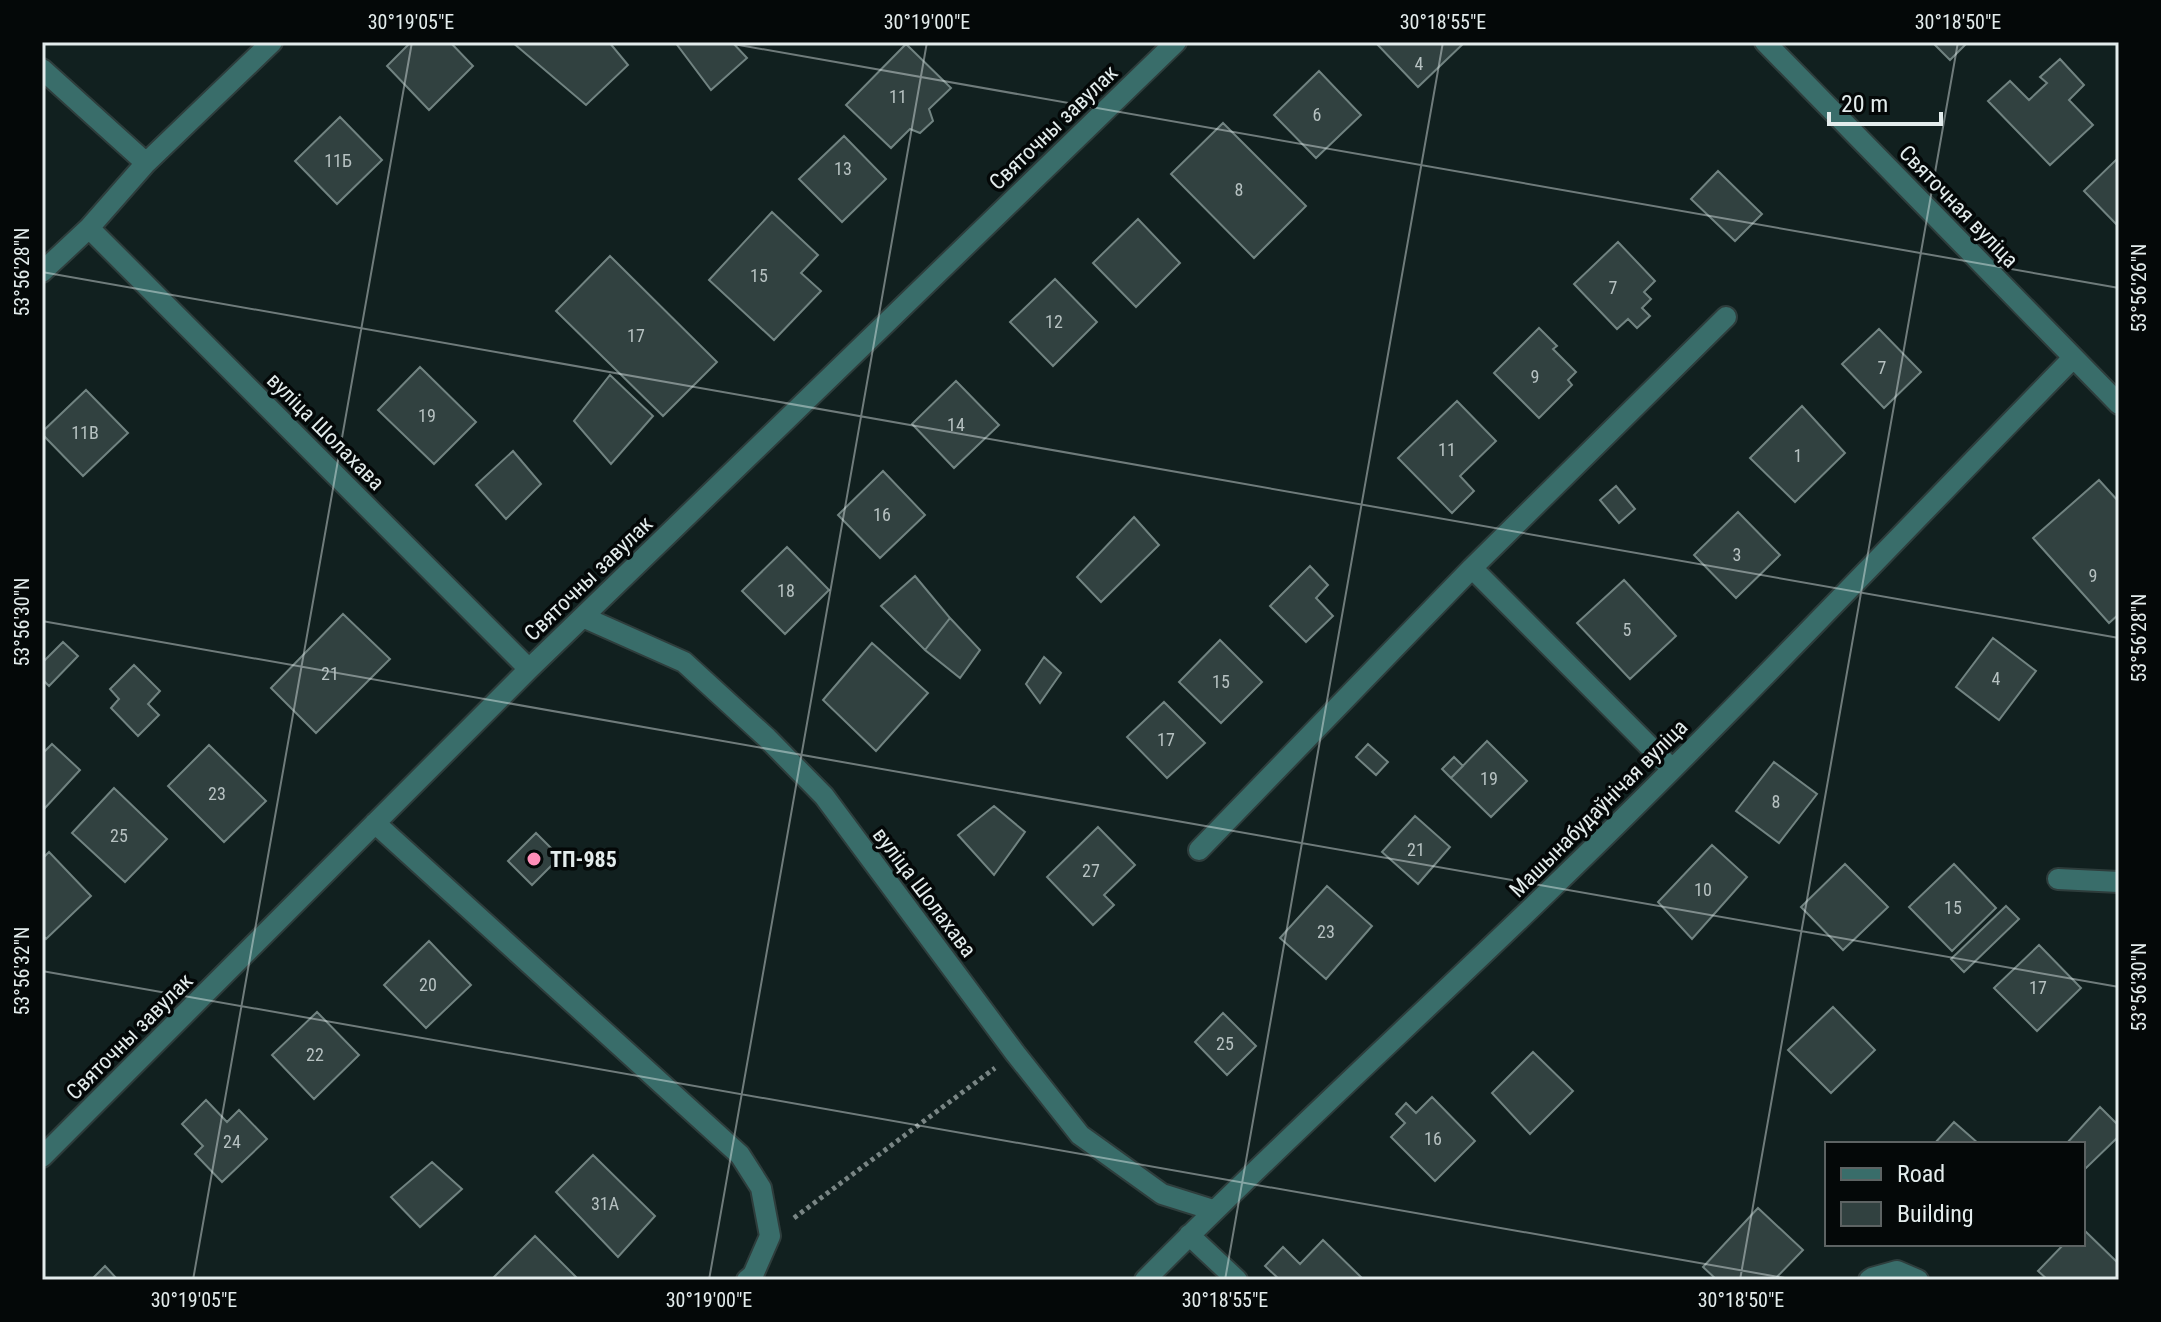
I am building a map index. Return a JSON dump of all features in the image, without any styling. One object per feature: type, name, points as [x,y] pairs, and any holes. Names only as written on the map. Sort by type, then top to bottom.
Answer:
[{"type":"street","points":[[42,272],[89,228],[146,163],[272,42]]},
{"type":"street","name":"Святочны завулак","points":[[42,1157],[529,669],[1176,42]]},
{"type":"street","name":"Святочная вуліца","points":[[1765,42],[2119,404]]},
{"type":"street","points":[[42,69],[146,163]]},
{"type":"street","name":"вуліца Шолахава","points":[[89,228],[529,669]]},
{"type":"street","points":[[1199,850],[1472,568],[1726,317]]},
{"type":"street","name":"Машынабудаўнічая вуліца","points":[[1145,1280],[1213,1210],[1553,887],[1672,769],[2073,358]]},
{"type":"street","points":[[1472,568],[1672,769]]},
{"type":"street","name":"вуліца Шолахава","points":[[583,617],[684,662],[767,738],[824,796],[1015,1053],[1080,1135],[1162,1194],[1213,1210]]},
{"type":"street","points":[[375,823],[740,1155],[761,1188],[770,1236],[753,1275],[747,1280]]},
{"type":"street","points":[[2058,879],[2119,882]]},
{"type":"street","points":[[1189,1235],[1237,1280]]},
{"type":"street","points":[[1869,1280],[1897,1271],[1918,1280]]},
{"type":"path","points":[[770,1236],[1015,1053]]},
{"type":"building","points":[[411,42],[450,42],[473,66],[429,110],[387,66]]},
{"type":"building","points":[[512,42],[609,42],[628,65],[586,105]]},
{"type":"building","points":[[675,42],[732,42],[747,58],[711,90]]},
{"type":"building","points":[[1375,42],[1465,42],[1418,87]]},
{"type":"building","points":[[1932,42],[1968,42],[1950,60]]},
{"type":"building","points":[[906,44],[951,88],[929,109],[933,121],[920,133],[910,129],[891,148],[846,105]]},
{"type":"building","points":[[2060,59],[2084,85],[2069,100],[2093,125],[2050,165],[1988,101],[2010,81],[2029,100],[2047,83],[2040,77]]},
{"type":"building","points":[[1319,71],[1361,115],[1316,158],[1274,115]]},
{"type":"building","points":[[340,117],[382,160],[337,204],[295,161]]},
{"type":"building","points":[[1223,123],[1306,206],[1254,258],[1171,174]]},
{"type":"building","points":[[844,136],[886,179],[842,222],[799,179]]},
{"type":"building","points":[[2119,157],[2119,227],[2084,191]]},
{"type":"building","points":[[1718,171],[1762,214],[1735,241],[1691,199]]},
{"type":"building","points":[[772,212],[818,255],[801,273],[821,291],[774,340],[709,280]]},
{"type":"building","points":[[1138,219],[1180,263],[1136,307],[1093,263]]},
{"type":"building","points":[[1618,242],[1655,281],[1644,292],[1651,299],[1642,308],[1650,316],[1637,328],[1628,319],[1617,329],[1574,284]]},
{"type":"building","points":[[610,256],[717,362],[663,416],[556,311]]},
{"type":"building","points":[[1055,279],[1097,322],[1053,366],[1010,322]]},
{"type":"building","points":[[1539,328],[1557,346],[1553,349],[1576,372],[1568,380],[1572,385],[1539,418],[1494,373]]},
{"type":"building","points":[[1879,329],[1921,372],[1884,408],[1842,364]]},
{"type":"building","points":[[420,367],[476,422],[434,464],[378,410]]},
{"type":"building","points":[[610,375],[653,416],[611,464],[574,421]]},
{"type":"building","points":[[956,381],[999,425],[954,468],[912,424]]},
{"type":"building","points":[[86,390],[128,433],[83,476],[42,432]]},
{"type":"building","points":[[1457,401],[1496,441],[1460,476],[1474,491],[1452,513],[1398,458]]},
{"type":"building","points":[[1802,406],[1845,453],[1795,502],[1750,458]]},
{"type":"building","points":[[513,451],[541,484],[506,519],[476,485]]},
{"type":"building","points":[[883,471],[925,515],[880,558],[838,515]]},
{"type":"building","points":[[2099,480],[2119,502],[2119,614],[2109,623],[2033,538]]},
{"type":"building","points":[[1616,486],[1635,509],[1619,523],[1600,500]]},
{"type":"building","points":[[1738,512],[1780,555],[1736,598],[1694,555]]},
{"type":"building","points":[[1134,517],[1159,545],[1101,602],[1077,577]]},
{"type":"building","points":[[787,547],[829,590],[785,634],[742,591]]},
{"type":"building","points":[[1310,566],[1328,585],[1316,598],[1333,616],[1306,642],[1270,606]]},
{"type":"building","points":[[915,576],[950,618],[925,650],[881,606]]},
{"type":"building","points":[[1624,580],[1676,636],[1630,679],[1577,623]]},
{"type":"building","points":[[343,614],[390,659],[316,733],[271,688]]},
{"type":"building","points":[[950,618],[980,650],[960,678],[925,650]]},
{"type":"building","points":[[1993,638],[2036,671],[1999,720],[1956,687]]},
{"type":"building","points":[[1220,640],[1262,682],[1221,723],[1179,682]]},
{"type":"building","points":[[63,642],[78,656],[49,686],[42,679],[42,663]]},
{"type":"building","points":[[872,643],[928,693],[876,751],[823,700]]},
{"type":"building","points":[[1044,657],[1061,673],[1040,703],[1026,684]]},
{"type":"building","points":[[134,665],[160,691],[148,704],[159,715],[138,736],[111,708],[119,699],[110,689]]},
{"type":"building","points":[[1164,702],[1205,743],[1167,778],[1127,737]]},
{"type":"building","points":[[1487,741],[1527,781],[1491,817],[1451,778]]},
{"type":"building","points":[[52,744],[80,770],[45,808],[42,805],[42,754]]},
{"type":"building","points":[[1368,744],[1388,762],[1376,775],[1356,757]]},
{"type":"building","points":[[209,745],[266,801],[224,842],[168,786]]},
{"type":"building","points":[[1454,757],[1463,766],[1451,778],[1442,769]]},
{"type":"building","points":[[1774,762],[1817,794],[1779,843],[1736,811]]},
{"type":"building","points":[[114,788],[167,839],[125,882],[72,833]]},
{"type":"building","points":[[994,806],[1025,832],[994,875],[958,835]]},
{"type":"building","points":[[1415,816],[1450,847],[1418,884],[1382,852]]},
{"type":"building","points":[[1098,827],[1135,865],[1104,895],[1114,905],[1093,925],[1047,877]]},
{"type":"building","name":"ТП-985","points":[[536,833],[560,857],[532,885],[508,861]]},
{"type":"building","points":[[1712,845],[1747,877],[1692,939],[1658,902]]},
{"type":"building","points":[[49,852],[91,896],[46,939],[42,934],[42,859]]},
{"type":"building","points":[[1845,864],[1888,907],[1843,950],[1801,907]]},
{"type":"building","points":[[1954,864],[1996,908],[1952,951],[1909,907]]},
{"type":"building","points":[[1327,886],[1372,926],[1326,979],[1280,938]]},
{"type":"building","points":[[2006,906],[2019,919],[1964,972],[1951,959]]},
{"type":"building","points":[[429,941],[471,985],[426,1028],[384,985]]},
{"type":"building","points":[[2039,945],[2081,988],[2037,1031],[1994,988]]},
{"type":"building","points":[[1833,1007],[1875,1050],[1831,1093],[1788,1050]]},
{"type":"building","points":[[317,1012],[359,1055],[314,1099],[272,1055]]},
{"type":"building","points":[[1223,1013],[1256,1046],[1227,1075],[1195,1042]]},
{"type":"building","points":[[1533,1052],[1573,1091],[1530,1134],[1492,1093]]},
{"type":"building","points":[[1432,1097],[1475,1141],[1435,1181],[1391,1137],[1405,1123],[1396,1114],[1406,1103],[1416,1113]]},
{"type":"building","points":[[206,1100],[227,1122],[239,1110],[267,1139],[222,1182],[195,1154],[203,1146],[182,1124]]},
{"type":"building","points":[[2100,1107],[2119,1126],[2119,1136],[2085,1169],[2085,1142],[2068,1142]]},
{"type":"building","points":[[1954,1122],[1977,1142],[1936,1142]]},
{"type":"building","points":[[593,1155],[655,1216],[618,1257],[556,1192]]},
{"type":"building","points":[[432,1162],[462,1189],[420,1227],[391,1197]]},
{"type":"building","points":[[1758,1208],[1803,1250],[1774,1280],[1717,1280],[1703,1267]]},
{"type":"building","points":[[2085,1231],[2119,1264],[2119,1280],[2048,1280],[2038,1271],[2062,1246],[2085,1246]]},
{"type":"building","points":[[535,1236],[579,1280],[491,1280]]},
{"type":"building","points":[[1323,1240],[1364,1280],[1280,1280],[1265,1266],[1283,1247],[1300,1264]]},
{"type":"building","points":[[105,1266],[118,1280],[91,1280]]},
{"type":"place","name":"ТП-985","points":[[534,859]]}]
